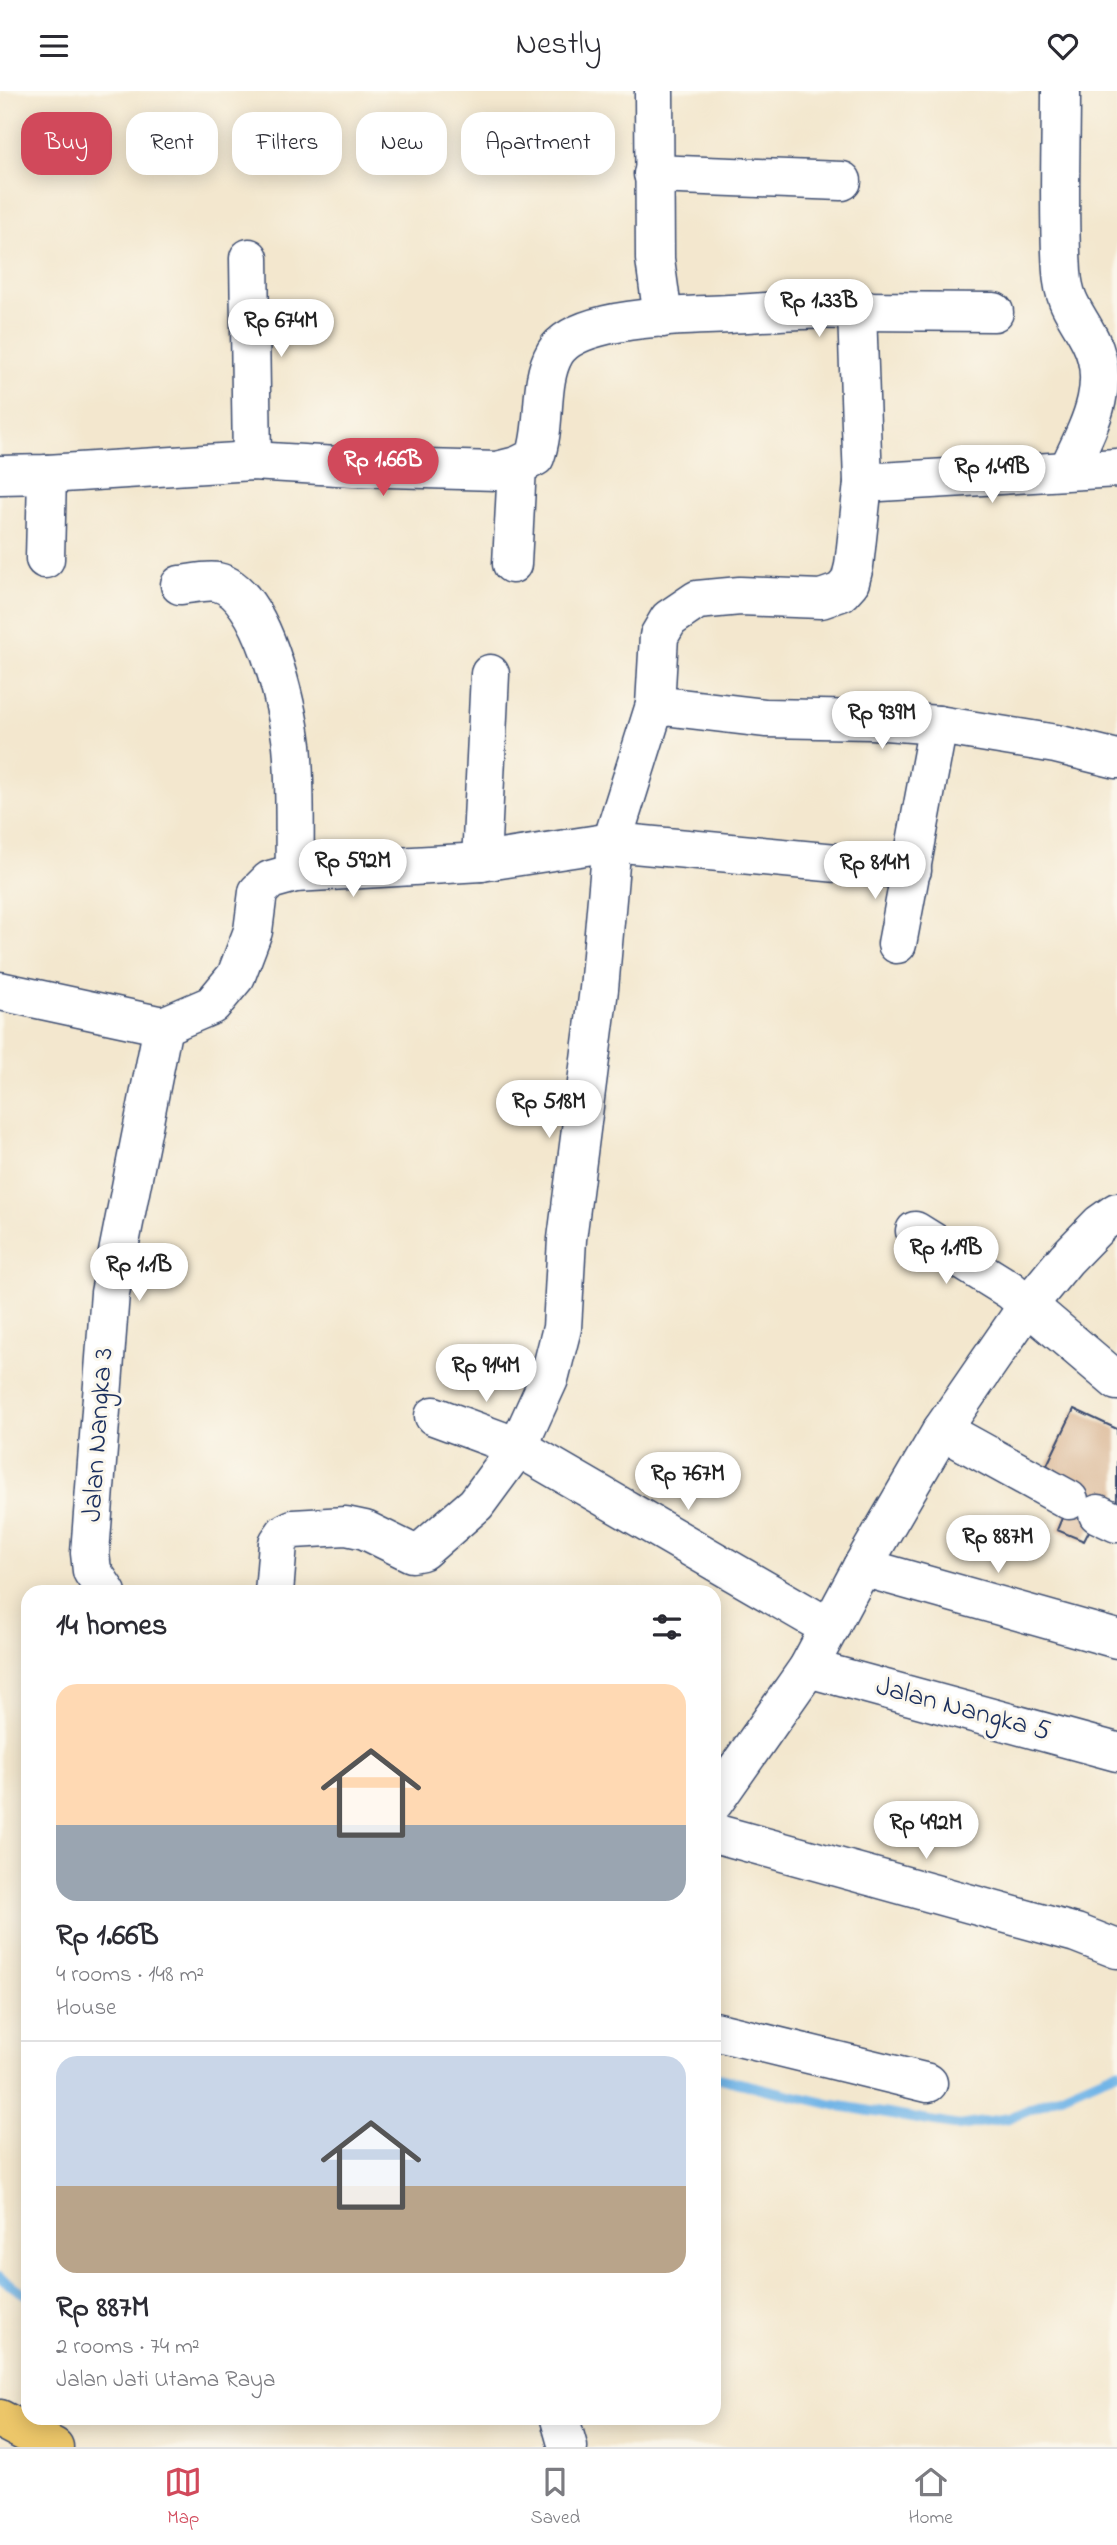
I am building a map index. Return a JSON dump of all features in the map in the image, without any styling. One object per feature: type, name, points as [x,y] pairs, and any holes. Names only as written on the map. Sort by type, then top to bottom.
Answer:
[{"type":"main road","points":[[0,2419],[54,2447]]},
{"type":"street","points":[[654,91],[655,259],[663,318]]},
{"type":"street","points":[[1060,91],[1062,274],[1070,308],[1090,339],[1099,361],[1100,389],[1093,417],[1068,470]]},
{"type":"street","points":[[653,174],[842,181]]},
{"type":"street","points":[[249,258],[252,461]]},
{"type":"street","points":[[0,475],[252,461],[497,471],[517,466],[535,457],[541,440],[549,366],[556,350],[573,337],[605,325],[663,318],[828,309],[994,312]]},
{"type":"street","points":[[275,1585],[278,1543],[285,1533],[293,1529],[346,1526],[365,1530],[417,1553],[476,1504],[518,1447],[549,1379],[562,1328],[567,1239],[599,989],[612,842],[655,705],[659,636],[668,619],[697,600],[740,596],[821,599],[841,592],[850,583],[855,566],[863,483],[857,311]]},
{"type":"street","points":[[512,564],[517,466]]},
{"type":"street","points":[[863,483],[1117,468]]},
{"type":"street","points":[[45,559],[47,474]]},
{"type":"street","points":[[180,585],[217,582],[225,586],[247,603],[260,625],[284,699],[292,746],[295,873]]},
{"type":"street","points":[[481,862],[490,674]]},
{"type":"street","points":[[655,705],[765,718],[872,720],[938,725],[1056,744],[1117,759]]},
{"type":"street","points":[[897,944],[938,725]]},
{"type":"street","points":[[0,991],[163,1026],[212,1005],[236,976],[253,931],[258,892],[270,880],[295,873],[481,862],[612,842],[912,870]]},
{"type":"street","name":"Jalan Nangka 3","points":[[102,1585],[92,1571],[90,1553],[110,1293],[163,1026]]},
{"type":"street","points":[[721,1792],[808,1668],[862,1567],[942,1430],[1028,1305],[1066,1259],[1111,1225]]},
{"type":"street","points":[[915,1231],[1010,1290],[1117,1381]]},
{"type":"street","points":[[434,1416],[518,1447],[830,1628]]},
{"type":"street","points":[[942,1430],[1095,1512]]},
{"type":"street","points":[[862,1567],[1114,1627]]},
{"type":"street","name":"Jalan Nangka 5","points":[[808,1668],[1117,1752]]},
{"type":"street","points":[[721,1835],[1076,1933],[1117,1949]]},
{"type":"street","points":[[721,2033],[928,2083]]},
{"type":"street","points":[[562,2425],[568,2447]]},
{"type":"building","points":[[1074,1409],[1117,1429],[1117,1510],[1102,1506],[1084,1541],[1057,1530],[1076,1484],[1047,1465]]},
{"type":"waterway","points":[[721,2079],[834,2105],[959,2126],[1009,2118],[1117,2071]]},
{"type":"waterway","points":[[0,2278],[21,2292]]}]
